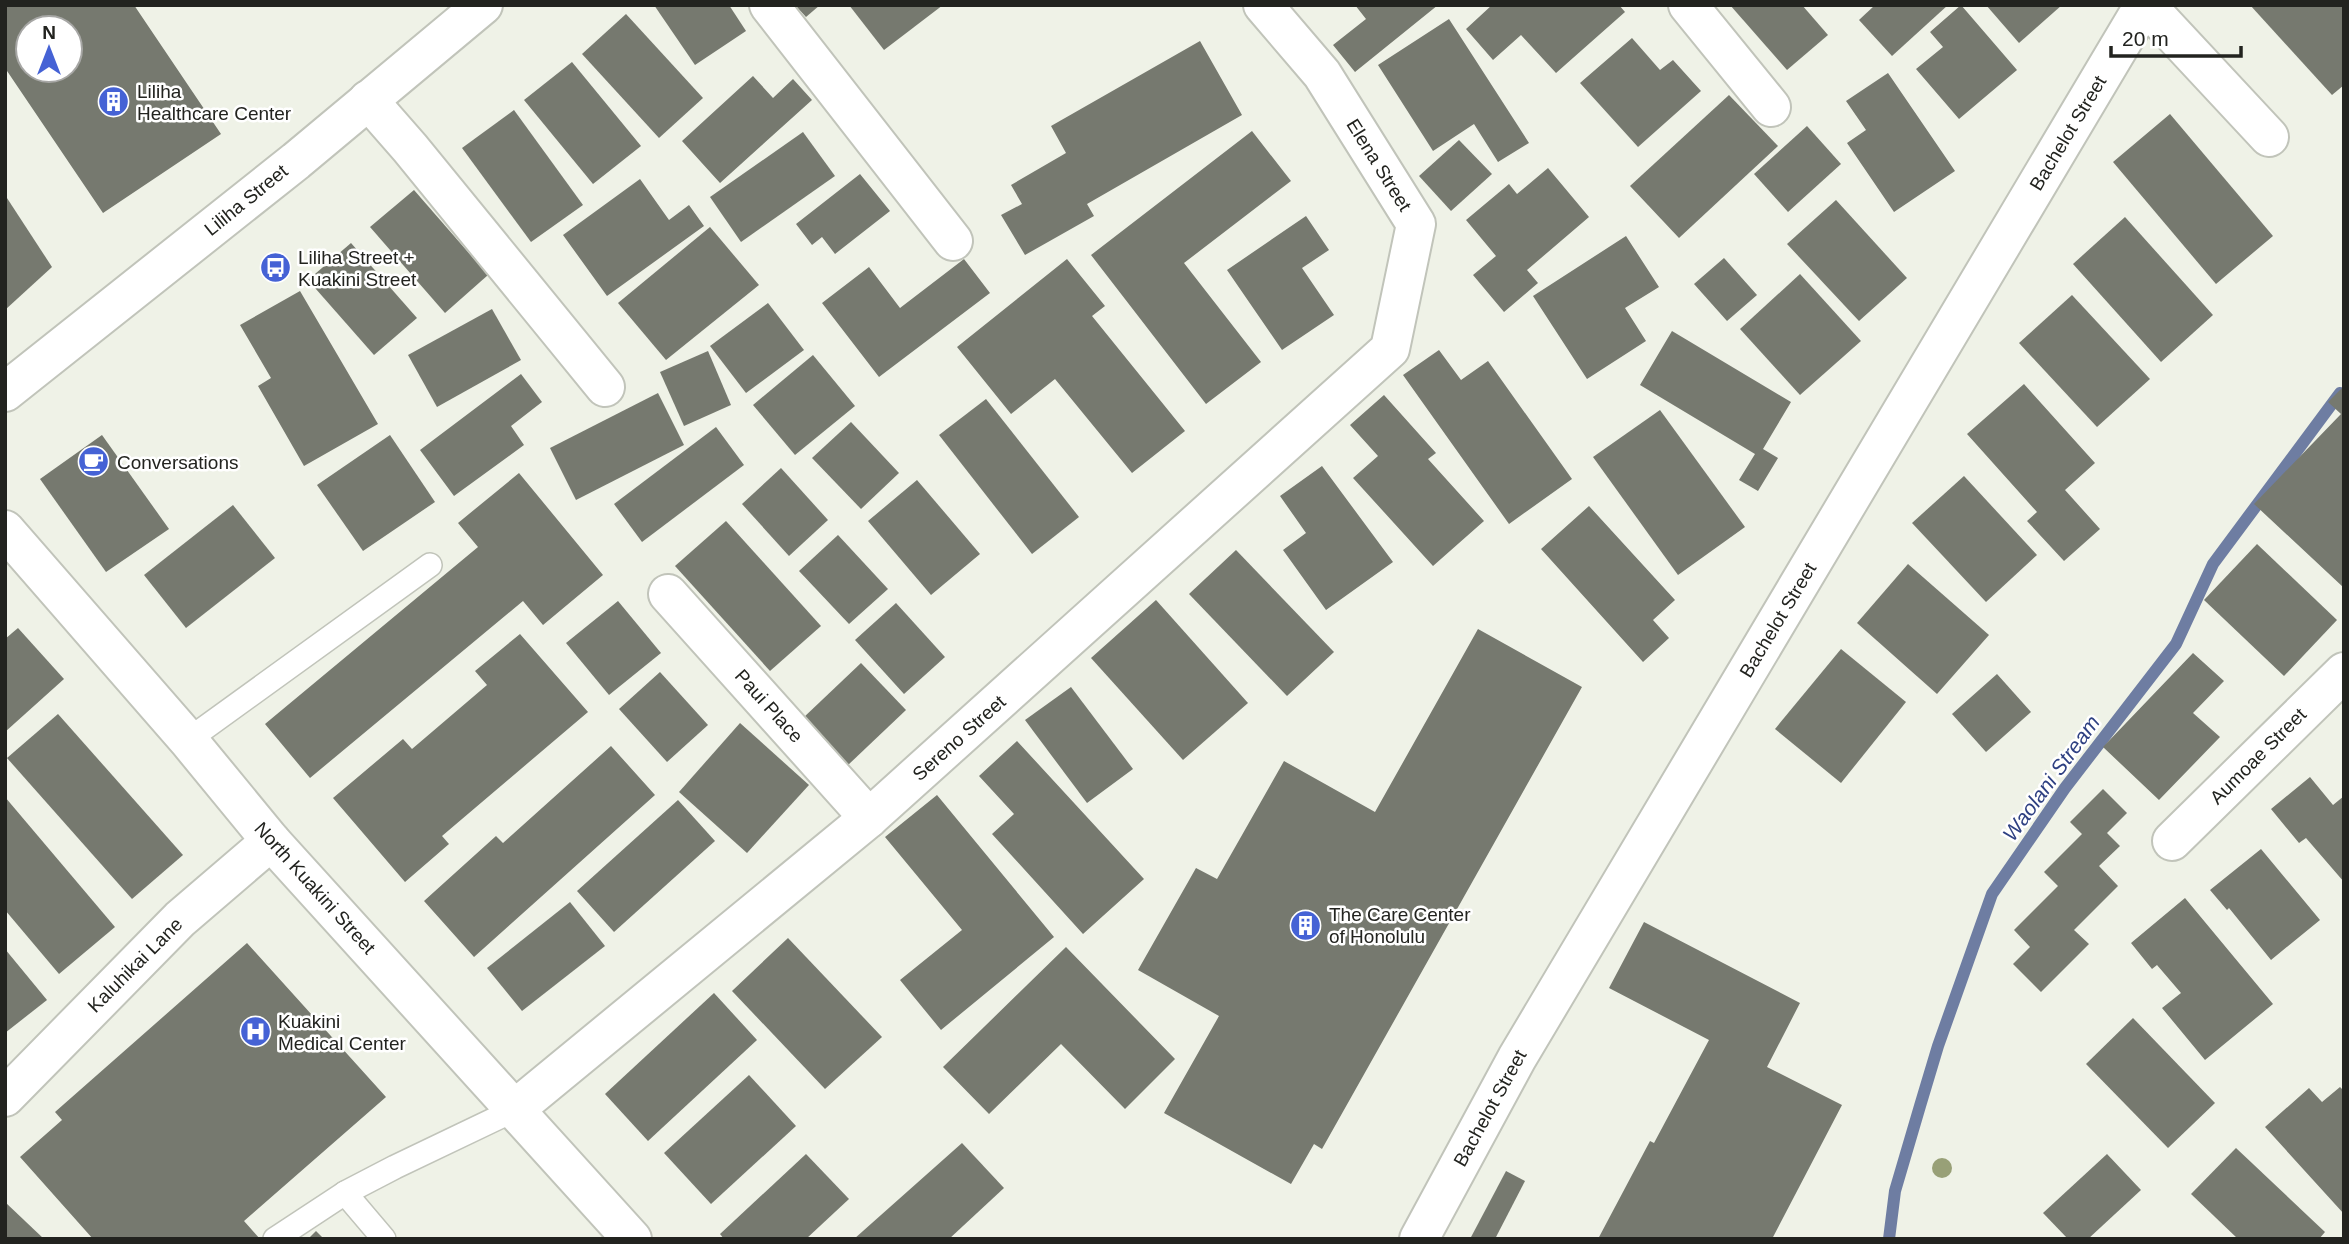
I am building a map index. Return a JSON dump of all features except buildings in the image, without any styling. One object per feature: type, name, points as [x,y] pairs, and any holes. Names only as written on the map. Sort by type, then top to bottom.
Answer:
[{"type":"street","name":"Liliha Street","points":[[5,392],[483,5]]},
{"type":"street","points":[[769,5],[953,241]]},
{"type":"street","name":"Elena Street","points":[[1263,5],[1322,74],[1416,224],[1390,349]]},
{"type":"street","points":[[1688,5],[1771,107]]},
{"type":"street","points":[[2145,5],[2269,137]]},
{"type":"street","name":"Bachelot Street","points":[[1419,1239],[1517,1058],[2145,5]]},
{"type":"street","points":[[368,100],[605,387]]},
{"type":"street","name":"Sereno Street","points":[[514,1110],[869,818],[1390,349]]},
{"type":"street","name":"North Kuakini Street","points":[[5,530],[188,740],[271,841],[632,1239]]},
{"type":"street","name":"Paui Place","points":[[668,594],[869,818]]},
{"type":"street","name":"Aumoae Street","points":[[2172,841],[2344,672]]},
{"type":"street","name":"Kaluhikai Lane","points":[[5,1097],[180,919],[271,841]]},
{"type":"lane","points":[[188,740],[430,565]]},
{"type":"lane","points":[[275,1239],[345,1194],[395,1167],[514,1110]]},
{"type":"lane","points":[[345,1194],[384,1239]]},
{"type":"waterway","name":"Waolani Stream","points":[[1889,1239],[1895,1191],[1920,1106],[1938,1046],[1992,894],[2065,788],[2176,644],[2213,564],[2340,393]]},
{"type":"place","name":"Liliha Healthcare Center","points":[[114,102]]},
{"type":"place","name":"Liliha Street + Kuakini Street","points":[[275,268]]},
{"type":"place","name":"Conversations","points":[[94,462]]},
{"type":"place","name":"The Care Center of Honolulu","points":[[1306,925]]},
{"type":"place","name":"Kuakini Medical Center","points":[[255,1032]]}]
